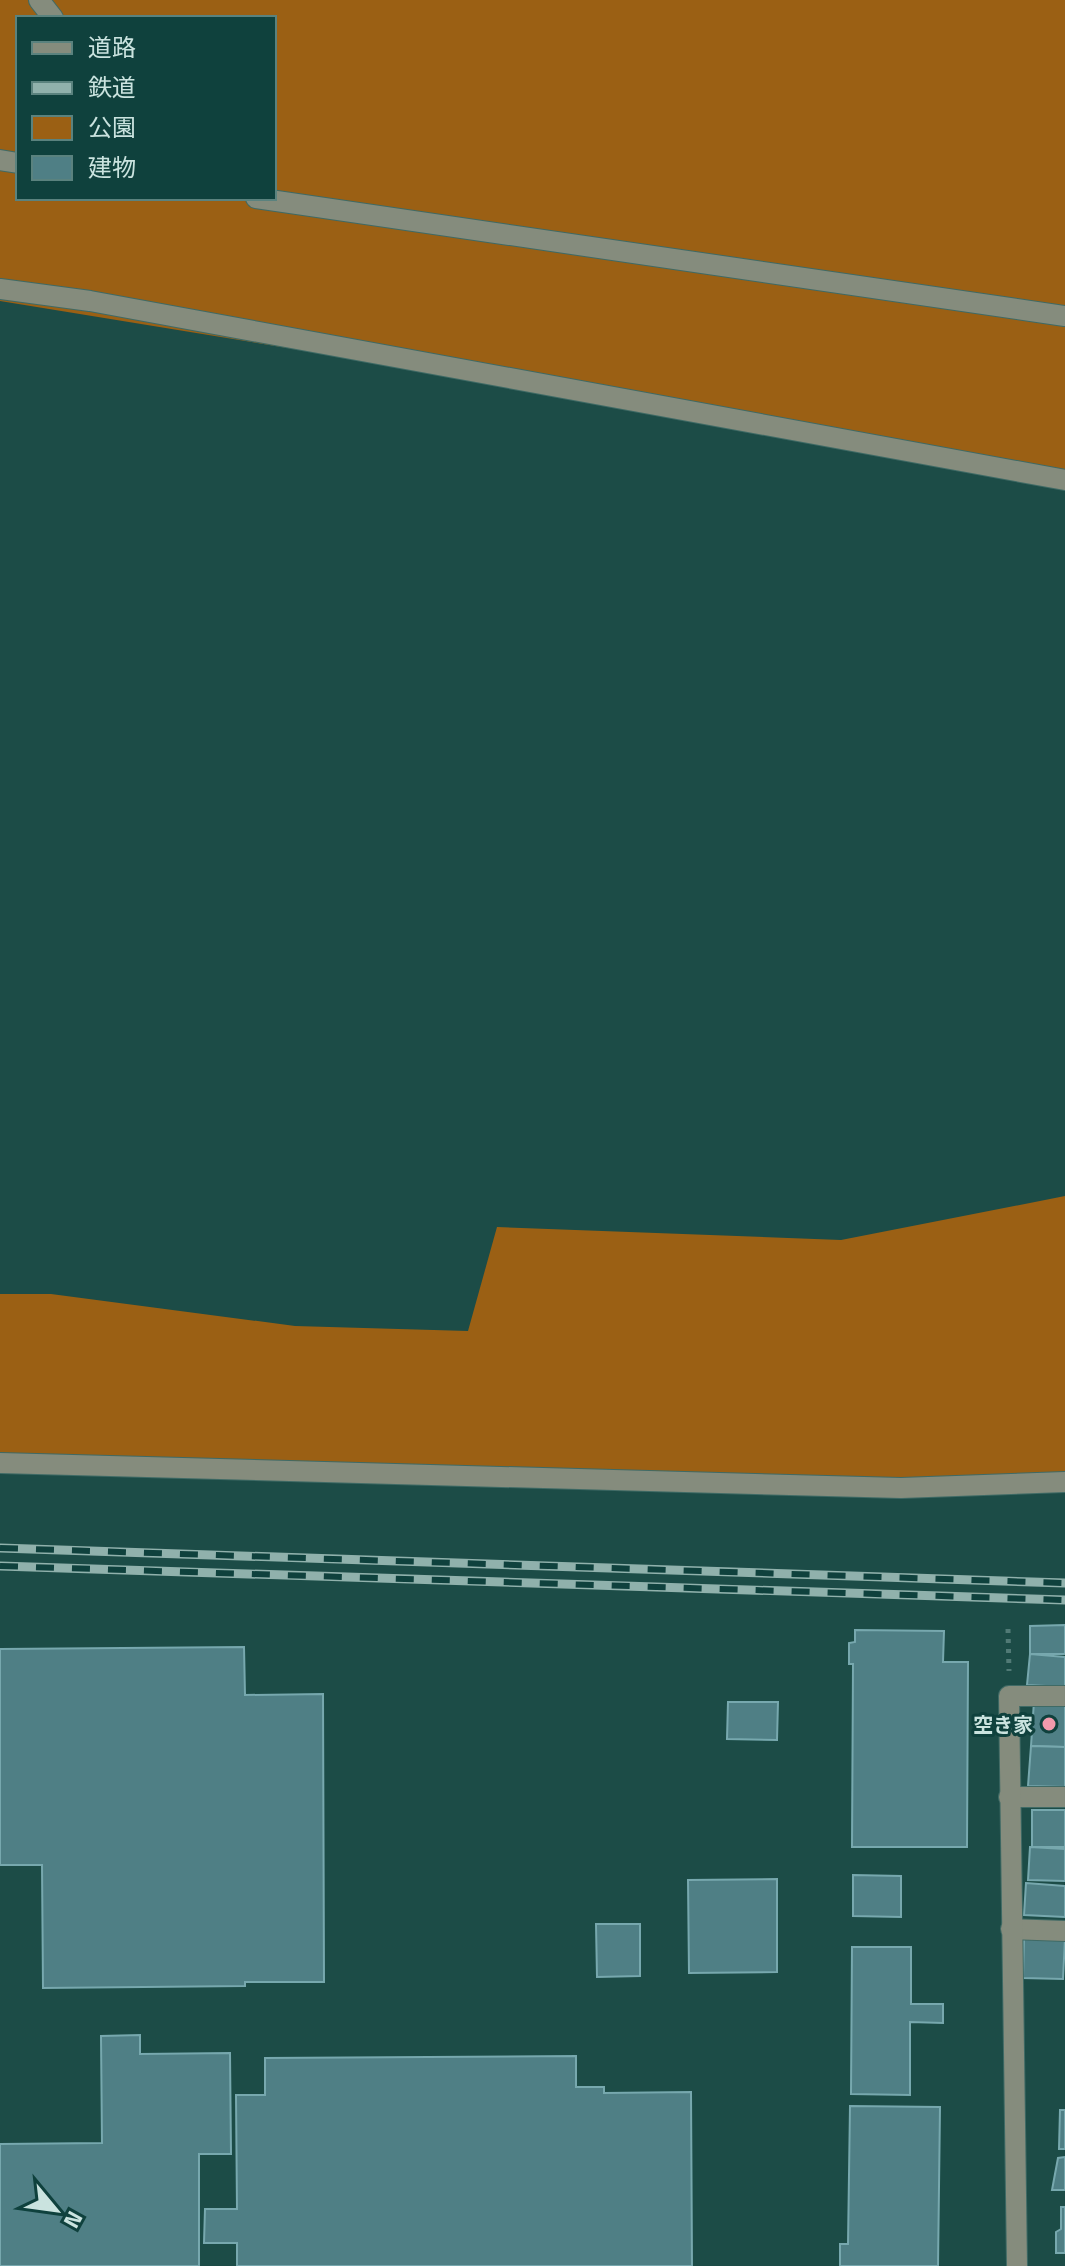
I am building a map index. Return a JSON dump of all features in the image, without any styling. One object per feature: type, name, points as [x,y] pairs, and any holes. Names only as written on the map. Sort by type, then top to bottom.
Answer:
[{"type":"street","points":[[39,0],[51,16]]},
{"type":"street","points":[[270,200],[1065,316]]},
{"type":"street","points":[[0,289],[106,304],[1065,480]]},
{"type":"street","points":[[0,1463],[901,1488],[1065,1482]]},
{"type":"street","points":[[1017,2266],[1009,1696],[1065,1696]]},
{"type":"street","points":[[1009,1797],[1065,1797]]},
{"type":"street","points":[[1011,1929],[1065,1931]]},
{"type":"path","points":[[1008,1629],[1009,1696]]},
{"type":"green space","points":[[0,0],[1065,0],[1065,475],[0,301]]},
{"type":"green space","points":[[1065,1196],[1065,1478],[759,1484],[0,1463],[0,1294],[51,1294],[295,1326],[468,1331],[497,1227],[841,1240]]},
{"type":"building","points":[[1065,1625],[1065,1654],[1030,1654],[1030,1626]]},
{"type":"building","points":[[855,1630],[944,1631],[943,1662],[968,1662],[967,1847],[852,1847],[853,1664],[849,1664],[849,1643],[855,1642]]},
{"type":"building","points":[[244,1647],[245,1695],[323,1694],[324,1982],[43,1988],[42,1865],[0,1865],[0,1649]]},
{"type":"building","points":[[1030,1654],[1065,1657],[1065,1687],[1027,1685]]},
{"type":"building","name":"空き家","points":[[1034,1701],[1065,1701],[1065,1747],[1031,1746]]},
{"type":"building","points":[[728,1702],[778,1702],[777,1740],[727,1739]]},
{"type":"building","points":[[1031,1746],[1065,1747],[1065,1787],[1028,1786]]},
{"type":"building","points":[[1032,1810],[1065,1810],[1065,1847],[1032,1847]]},
{"type":"building","points":[[1030,1847],[1065,1849],[1065,1881],[1028,1880]]},
{"type":"building","points":[[853,1875],[901,1876],[901,1917],[853,1916]]},
{"type":"building","points":[[777,1879],[777,1972],[689,1973],[688,1880]]},
{"type":"building","points":[[1026,1883],[1065,1886],[1065,1917],[1024,1915]]},
{"type":"building","points":[[596,1924],[640,1924],[640,1976],[597,1977]]},
{"type":"building","points":[[1024,1937],[1065,1938],[1063,1979],[1023,1978]]},
{"type":"building","points":[[852,1947],[911,1947],[911,2004],[943,2004],[943,2023],[910,2022],[910,2095],[851,2094]]},
{"type":"building","points":[[140,2035],[140,2054],[230,2053],[231,2154],[199,2154],[199,2266],[0,2266],[0,2144],[102,2143],[101,2036]]},
{"type":"building","points":[[576,2056],[576,2087],[604,2087],[604,2093],[691,2092],[692,2266],[237,2266],[237,2243],[204,2243],[205,2209],[237,2209],[236,2095],[265,2095],[265,2058]]},
{"type":"building","points":[[850,2106],[940,2107],[938,2266],[840,2266],[840,2244],[848,2244]]},
{"type":"building","points":[[1060,2110],[1065,2110],[1065,2149],[1059,2149]]},
{"type":"building","points":[[1065,2157],[1065,2190],[1052,2190],[1058,2158]]},
{"type":"building","points":[[1061,2207],[1065,2207],[1065,2253],[1056,2253],[1056,2232],[1061,2229]]},
{"type":"railway","points":[[0,1548],[1065,1583]]},
{"type":"railway","points":[[0,1566],[1065,1600]]},
{"type":"place","name":"空き家","points":[[1049,1724]]}]
